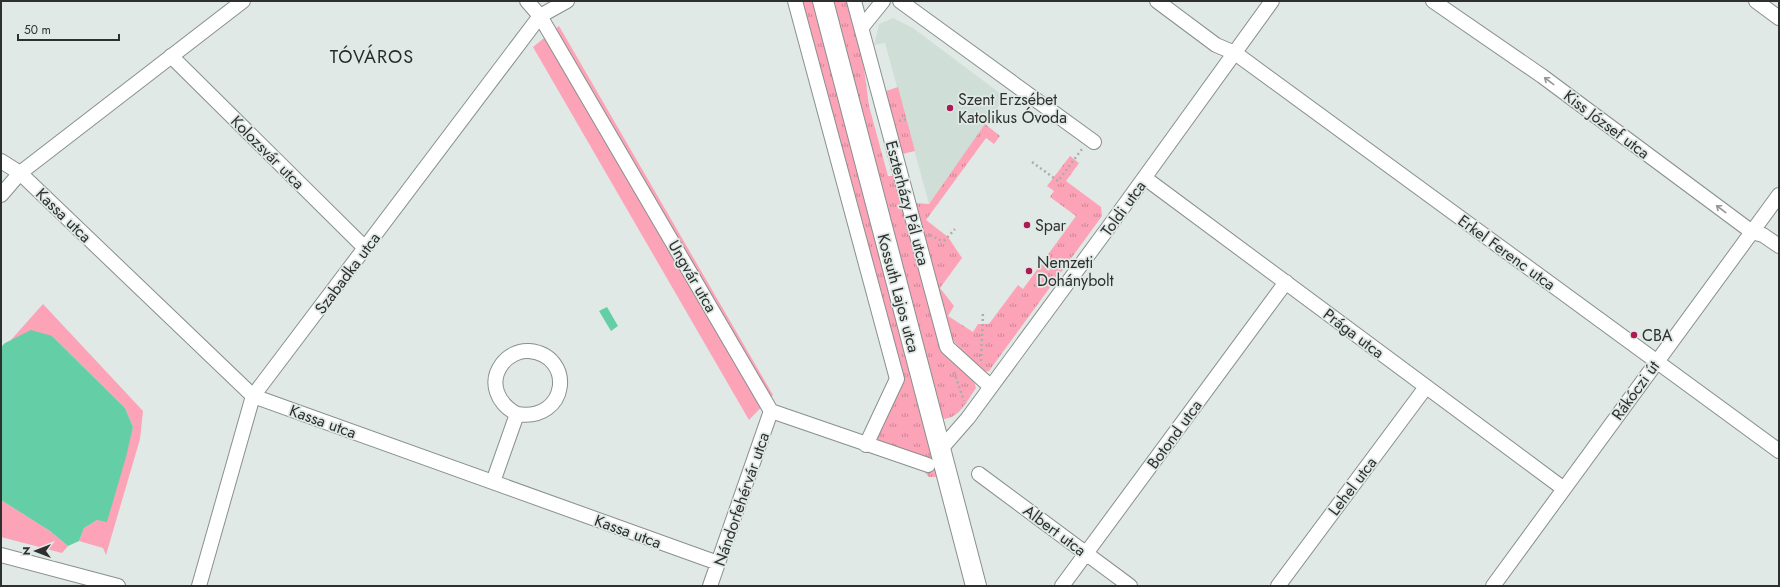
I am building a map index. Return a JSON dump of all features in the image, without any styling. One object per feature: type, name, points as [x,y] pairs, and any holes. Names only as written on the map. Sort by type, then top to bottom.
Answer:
[{"type":"street","points":[[1,195],[20,172],[243,1]]},
{"type":"street","name":"Ungvár utca","points":[[528,1],[540,16],[771,411]]},
{"type":"street","name":"Szabadka utca","points":[[199,586],[253,396],[540,16],[567,1]]},
{"type":"street","name":"Kossuth Lajos utca","points":[[795,1],[897,379],[866,444]]},
{"type":"street","name":"Kossuth Lajos utca","points":[[823,1],[976,586]]},
{"type":"street","name":"Eszterházy Pál utca","points":[[854,1],[947,347]]},
{"type":"street","points":[[862,27],[883,1]]},
{"type":"street","points":[[900,1],[1091,140]]},
{"type":"street","name":"Erkel Ferenc utca","points":[[1157,1],[1216,45],[1235,53],[1779,451]]},
{"type":"street","name":"Toldi utca","points":[[940,450],[968,418],[991,387],[1145,178],[1272,1]]},
{"type":"street","name":"Kiss József utca","points":[[1433,1],[1542,76],[1752,232],[1763,235],[1779,246]]},
{"type":"street","points":[[1756,1],[1779,18]]},
{"type":"street","name":"Kolozsvár utca","points":[[171,56],[365,248]]},
{"type":"street","name":"Kassa utca","points":[[1,161],[20,172],[253,396],[718,563]]},
{"type":"street","name":"Prága utca","points":[[1145,178],[1564,488]]},
{"type":"street","name":"Rákóczi út","points":[[1493,586],[1656,361],[1779,195]]},
{"type":"street","name":"Botond utca","points":[[1062,586],[1286,282]]},
{"type":"street","points":[[947,347],[991,387]]},
{"type":"street","points":[[525,351],[536,352],[546,356],[553,363],[558,372],[560,382],[559,393],[554,402],[547,409],[538,414],[528,416],[517,414],[508,409],[496,390],[496,379],[499,368],[505,360],[514,353],[525,351]]},
{"type":"street","name":"Lehel utca","points":[[1278,586],[1426,387]]},
{"type":"street","points":[[771,411],[928,465]]},
{"type":"street","name":"Nándorfehérvár utca","points":[[710,586],[771,411]]},
{"type":"street","points":[[493,482],[517,414]]},
{"type":"street","name":"Albert utca","points":[[979,474],[1130,586]]},
{"type":"street","points":[[1,554],[118,586]]},
{"type":"path","points":[[1032,162],[1058,181],[1091,140]]},
{"type":"path","points":[[925,231],[942,241],[948,238],[955,229]]},
{"type":"path","points":[[983,312],[981,367],[991,387]]},
{"type":"path","points":[[947,347],[954,373],[962,393],[968,418]]},
{"type":"shaded area","name":"Szent Erzsébet Katolikus Óvoda","points":[[893,18],[913,28],[1005,97],[929,204],[885,43],[874,45],[879,24]]},
{"type":"shaded area","points":[[607,307],[618,326],[611,331],[599,311]]},
{"type":"shaded area","points":[[31,330],[52,336],[125,408],[133,427],[107,522],[97,520],[84,528],[79,541],[68,546],[50,531],[1,500],[1,347],[5,343]]},
{"type":"green space","points":[[800,1],[816,1],[938,477],[929,477],[921,468],[881,445],[877,438],[901,374]]},
{"type":"green space","points":[[832,1],[849,1],[864,68],[869,106],[888,176],[894,176],[943,350],[974,381],[976,388],[959,412],[950,418],[944,419],[939,414]]},
{"type":"green space","points":[[559,26],[773,395],[749,420],[533,47]]},
{"type":"green space","points":[[898,87],[915,151],[902,154],[886,91]]},
{"type":"green space","points":[[985,124],[1000,136],[994,144],[986,138],[926,220],[948,237],[962,258],[940,288],[954,306],[948,316],[973,332],[978,324],[989,324],[1018,285],[1023,289],[1076,216],[1050,197],[1054,191],[1047,186],[1070,156],[1079,163],[1066,181],[1101,207],[1102,216],[989,371],[984,372],[979,370],[950,337],[914,203],[929,204]]},
{"type":"green space","points":[[43,304],[143,411],[140,439],[106,555],[103,548],[79,541],[84,528],[97,520],[107,521],[133,427],[125,408],[52,336],[11,340]]},
{"type":"green space","points":[[1,500],[50,531],[68,546],[62,553],[1,537]]},
{"type":"place","name":"Szent Erzsébet Katolikus Óvoda","points":[[950,108]]},
{"type":"place","name":"Spar","points":[[1027,225]]},
{"type":"place","name":"Nemzeti Dohánybolt","points":[[1029,271]]},
{"type":"place","name":"CBA","points":[[1634,335]]},
{"type":"district","name":"TÓVÁROS","points":[[372,57]]}]
